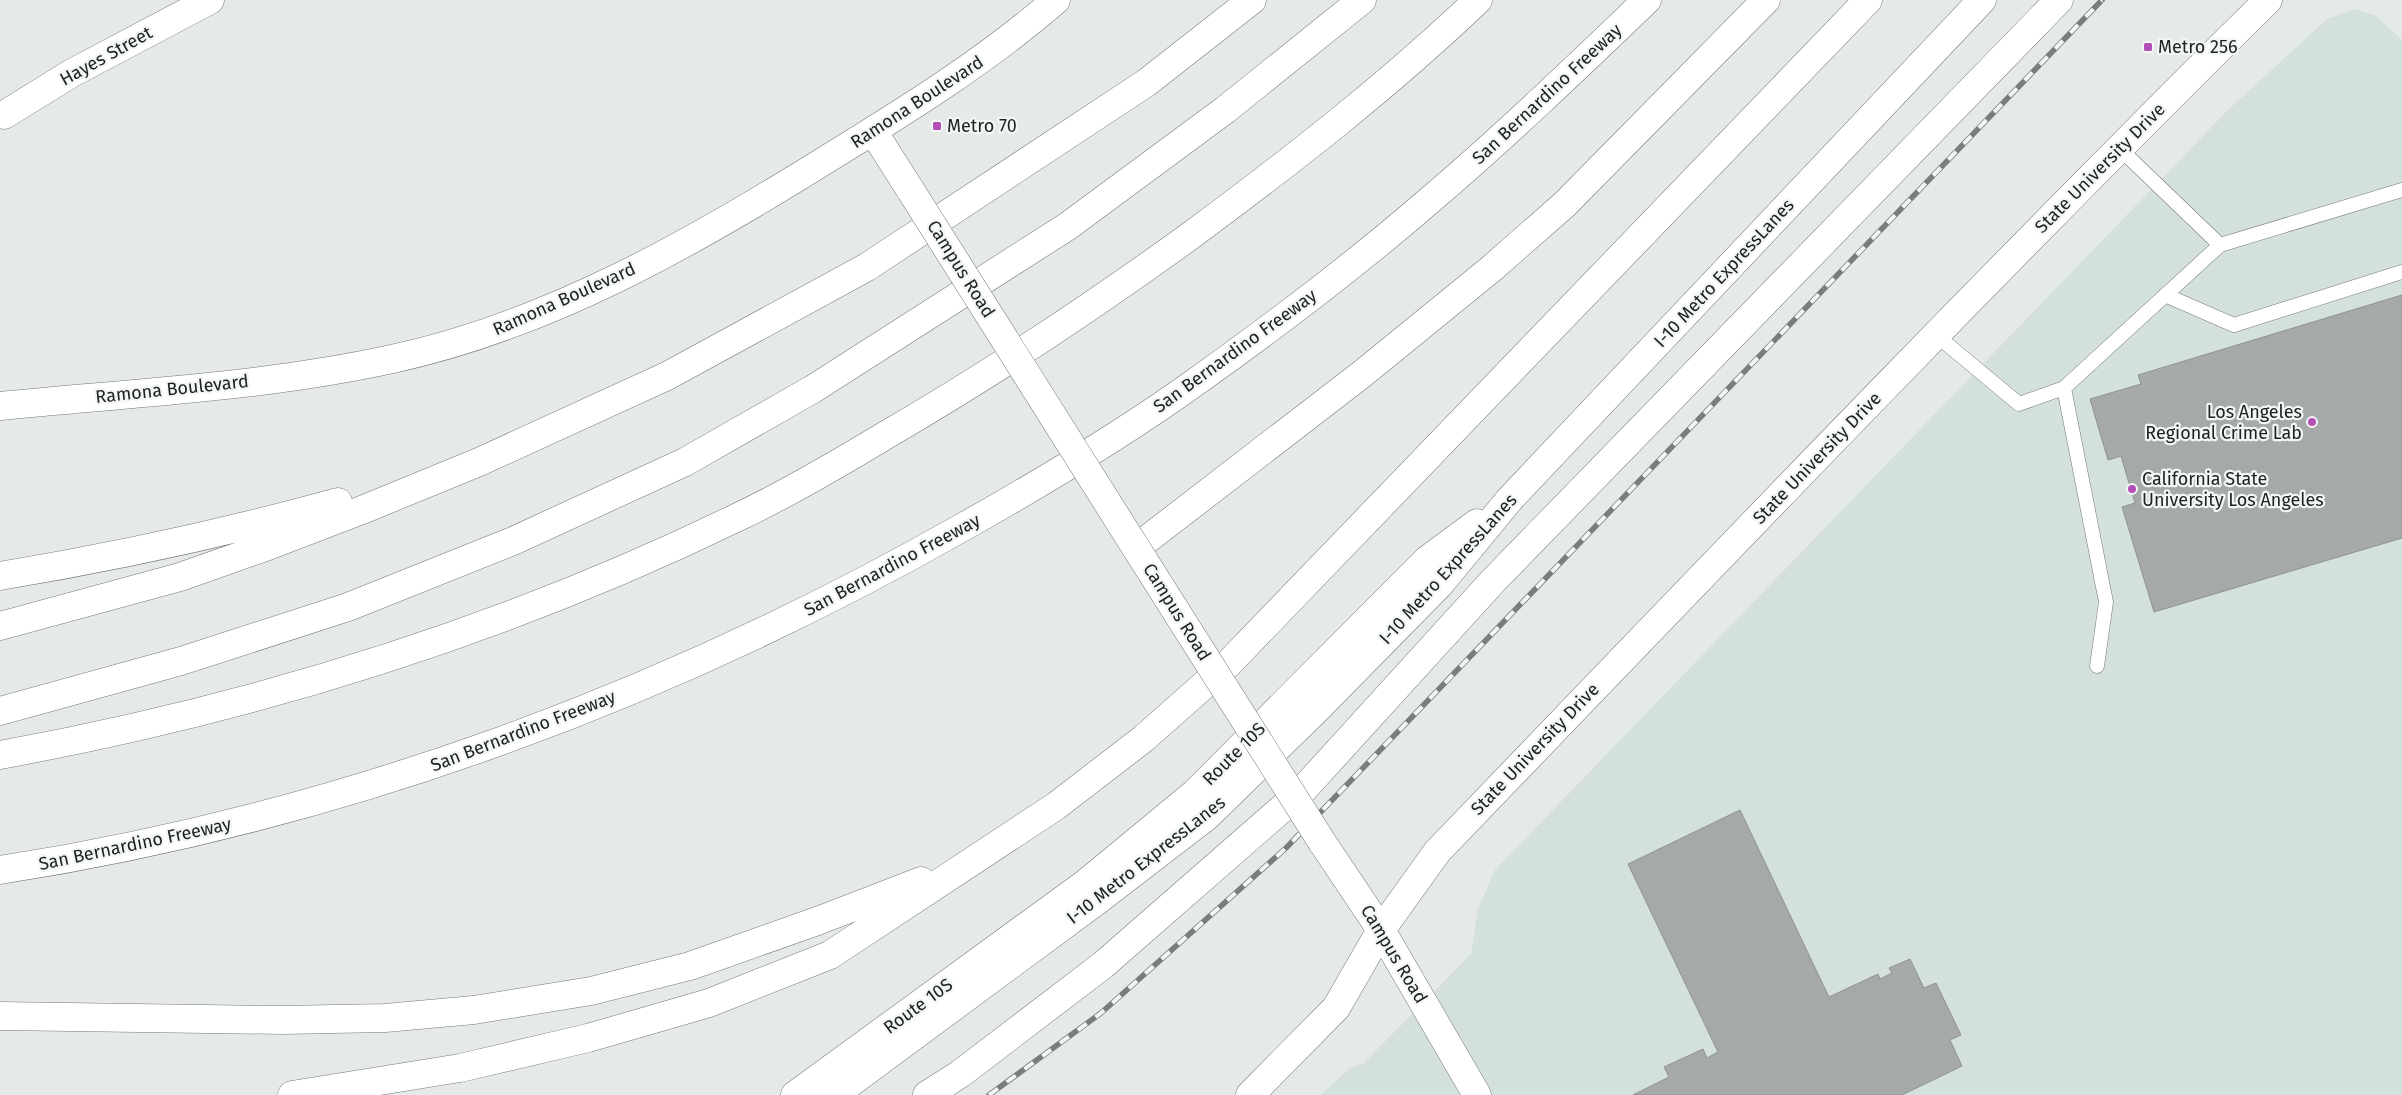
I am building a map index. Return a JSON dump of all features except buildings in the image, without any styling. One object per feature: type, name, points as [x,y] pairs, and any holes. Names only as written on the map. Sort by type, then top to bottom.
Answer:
[{"type":"main road","name":"Hayes Street","points":[[4,115],[72,74],[210,0]]},
{"type":"main road","name":"Ramona Boulevard","points":[[0,406],[268,379],[339,369],[394,359],[499,330],[562,304],[742,211],[873,131],[982,60],[1056,0]]},
{"type":"main road","points":[[0,626],[180,577],[362,510],[479,462],[667,376],[868,267],[1146,83],[1252,0]]},
{"type":"main road","points":[[0,756],[173,720],[290,689],[370,665],[542,604],[634,566],[742,516],[946,400],[1128,281],[1280,168],[1364,102],[1478,0]]},
{"type":"main road","name":"San Bernardino Freeway","points":[[0,870],[92,856],[195,833],[275,813],[467,755],[710,656],[799,615],[911,557],[1026,492],[1086,455],[1243,348],[1428,202],[1518,122],[1647,0]]},
{"type":"main road","points":[[1136,548],[1362,374],[1491,269],[1565,204],[1766,0]]},
{"type":"main road","points":[[292,1095],[460,1068],[588,1038],[709,1003],[830,955],[966,863],[1064,800],[1143,739],[1229,663],[1868,0]]},
{"type":"main road","name":"I-10 Metro ExpressLanes","points":[[834,1095],[1092,892],[1206,817],[1316,710],[1439,585],[1510,499],[1982,0]]},
{"type":"main road","points":[[927,1095],[960,1074],[1103,965],[1301,792],[1494,581],[2060,0]]},
{"type":"main road","name":"State University Drive","points":[[1250,1095],[1336,1008],[1381,930],[1437,852],[1936,335],[2119,148],[2268,0]]},
{"type":"main road","points":[[0,711],[181,661],[348,607],[513,541],[685,462],[813,389],[1068,226],[1225,110],[1360,1]]},
{"type":"main road","name":"Campus Road","points":[[873,131],[1322,842],[1381,930],[1477,1095]]},
{"type":"main road","points":[[0,576],[83,562],[242,529],[479,462]]},
{"type":"main road","points":[[0,1016],[282,1020],[385,1018],[474,1010],[592,991],[690,966],[820,920],[966,863]]},
{"type":"main road","name":"Route 10S","points":[[795,1095],[1092,892]]},
{"type":"lane","points":[[2119,148],[2220,245]]},
{"type":"lane","points":[[1936,335],[2019,404],[2064,388],[2220,245],[2402,190]]},
{"type":"lane","points":[[2165,295],[2234,325],[2402,272]]},
{"type":"lane","points":[[2064,388],[2106,602],[2097,666]]},
{"type":"shaded area","name":"California State University Los Angeles","points":[[2355,9],[2376,16],[2402,40],[2402,1095],[1321,1095],[1350,1068],[1363,1064],[1471,954],[1478,909],[1495,870],[2229,109],[2327,19]]},
{"type":"railway","points":[[989,1095],[1101,1013],[1286,848],[2102,0]]},
{"type":"place","name":"Metro 256","points":[[2148,47]]},
{"type":"place","name":"Metro 70","points":[[937,126]]},
{"type":"place","name":"Los Angeles Regional Crime Lab","points":[[2312,422]]},
{"type":"place","name":"California State University Los Angeles","points":[[2132,489]]}]
